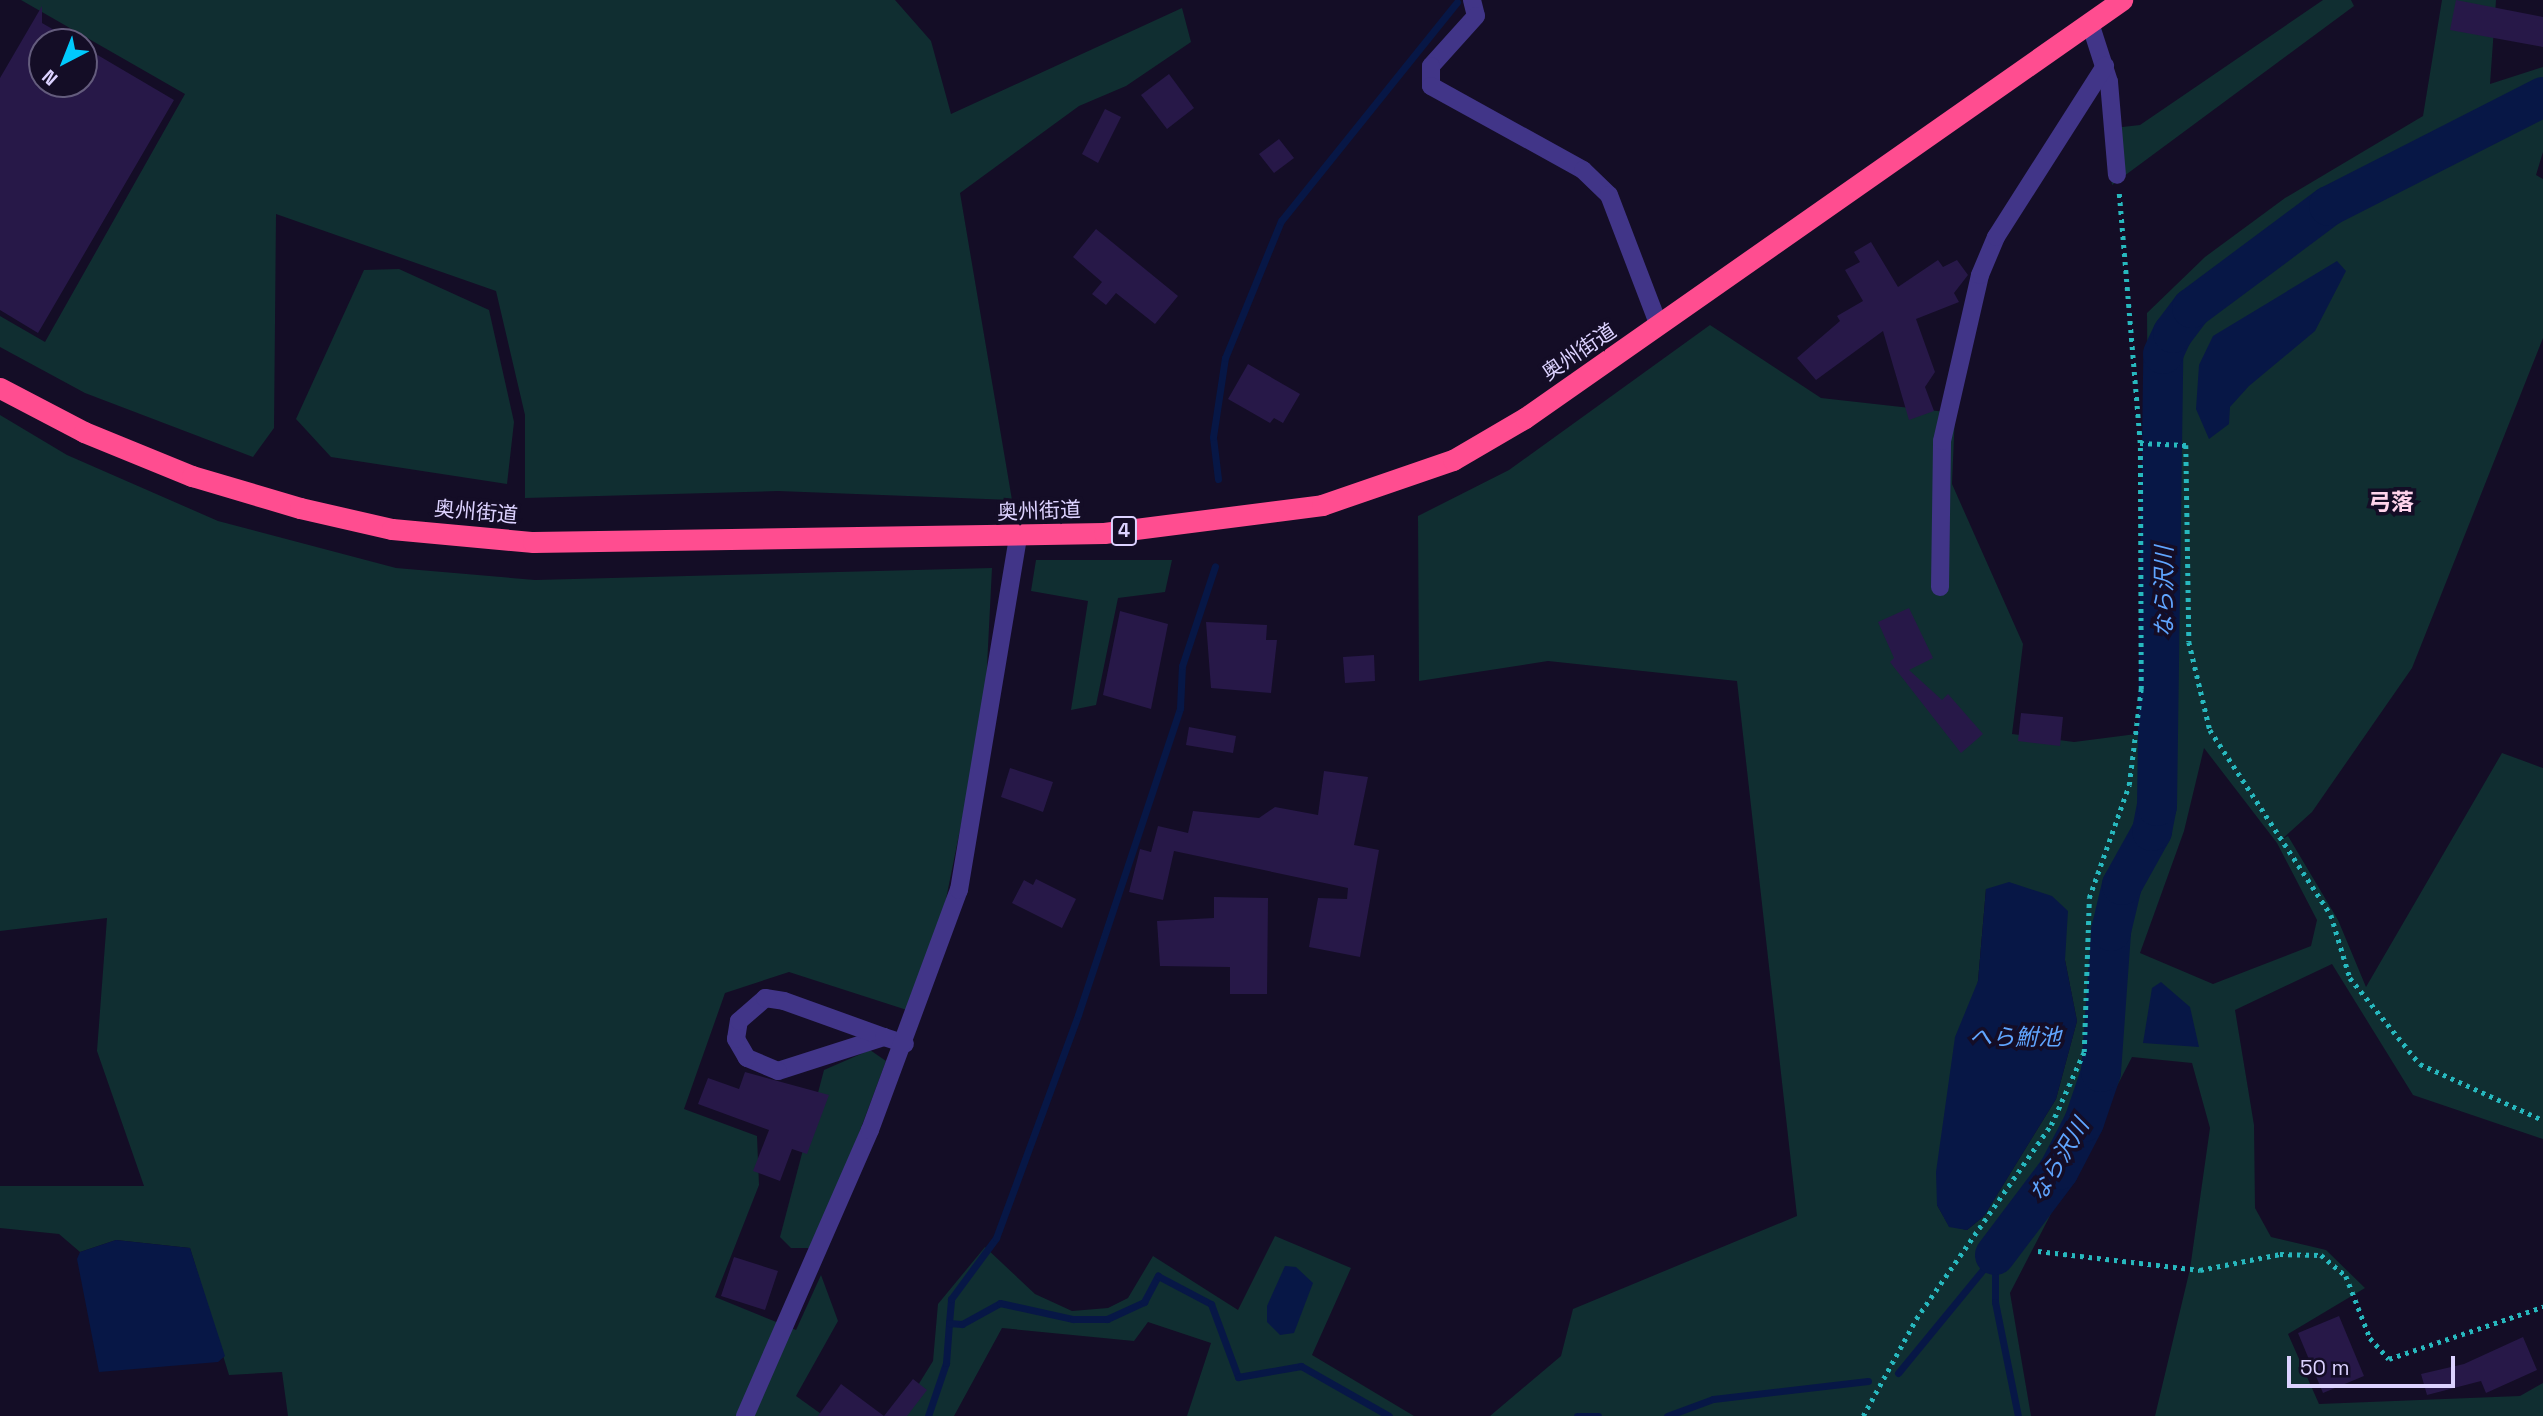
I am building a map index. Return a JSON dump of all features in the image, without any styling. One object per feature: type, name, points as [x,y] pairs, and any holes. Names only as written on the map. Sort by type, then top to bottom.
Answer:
[{"type":"highway","name":"奥州街道","points":[[0,388],[84,432],[192,476],[392,529],[533,542],[1018,536],[1252,516],[1384,488],[1453,460],[1513,425],[1660,327],[2122,0]]},
{"type":"street","points":[[1472,0],[1476,16],[1430,66],[1430,86],[1583,170],[1609,195],[1660,327]]},
{"type":"street","points":[[2090,23],[2105,66],[2118,175]]},
{"type":"street","points":[[1940,587],[1941,441],[1980,275],[1996,237],[2105,66]]},
{"type":"street","points":[[745,1416],[905,1044],[959,890],[1018,536]]},
{"type":"street","points":[[884,1037],[778,1071],[747,1058],[736,1039],[739,1021],[765,998],[884,1037],[905,1044]]},
{"type":"path","points":[[1863,1416],[1916,1319],[2051,1125],[2084,1052],[2089,898],[2129,785],[2140,720],[2140,443],[2118,175]]},
{"type":"path","points":[[2140,443],[2186,445],[2189,642],[2210,730],[2331,915],[2350,978],[2420,1064],[2543,1120]]},
{"type":"path","points":[[2038,1251],[2200,1270],[2280,1254],[2321,1255],[2346,1276],[2371,1338],[2389,1359],[2543,1307]]},
{"type":"green space","points":[[21,0],[895,0],[931,41],[951,114],[1182,8],[1191,42],[1126,86],[1079,106],[960,193],[1012,500],[778,491],[525,498],[525,415],[496,291],[276,214],[274,428],[253,457],[85,393],[0,347],[0,316],[45,342],[185,94],[98,44],[98,28],[70,28]]},
{"type":"green space","points":[[2323,0],[2351,0],[2354,6],[2112,185],[2105,129],[2140,125]]},
{"type":"green space","points":[[2442,0],[2496,0],[2490,84],[2543,67],[2543,152],[2536,175],[2543,179],[2543,338],[2412,668],[2312,812],[2281,840],[2288,836],[2338,920],[2366,987],[2502,753],[2543,768],[2543,1139],[2413,1095],[2332,964],[2235,1010],[2254,1125],[2255,1208],[2271,1237],[2326,1250],[2365,1288],[2288,1334],[2319,1404],[2520,1396],[2543,1383],[2543,1416],[2155,1416],[2190,1269],[2210,1128],[2192,1063],[2132,1057],[2010,1293],[2031,1416],[1490,1416],[1561,1356],[1573,1309],[1797,1216],[1737,681],[1548,661],[1419,681],[1418,516],[1509,470],[1710,325],[1821,398],[1955,413],[1952,484],[2023,644],[2012,734],[2074,742],[2144,733],[2150,695],[2147,313],[2205,257],[2285,198],[2423,116]],"holes":[[[2204,748],[2277,843],[2317,920],[2311,946],[2213,984],[2140,953],[2184,831]],[[1986,889],[2065,960],[2077,1021],[2056,1099],[1984,1216],[1967,1230],[1949,1226],[1937,1205],[1978,981]]]},
{"type":"green space","points":[[399,269],[489,310],[514,422],[507,484],[331,457],[296,419],[364,270]]},
{"type":"green space","points":[[0,415],[67,455],[218,521],[396,568],[535,580],[992,568],[985,706],[942,919],[910,1011],[789,972],[725,993],[684,1109],[757,1136],[759,1185],[715,1297],[796,1330],[821,1275],[838,1321],[796,1396],[824,1416],[288,1416],[282,1372],[229,1375],[190,1248],[116,1240],[80,1252],[59,1234],[0,1228],[0,1186],[144,1186],[97,1051],[107,918],[0,931]]},
{"type":"green space","points":[[1036,560],[1172,560],[1165,592],[1118,598],[1096,705],[1071,710],[1088,601],[1031,591]]},
{"type":"green space","points":[[870,1050],[886,1061],[846,1168],[809,1248],[791,1248],[780,1237],[824,1070]]},
{"type":"green space","points":[[1275,1236],[1351,1268],[1312,1355],[1414,1416],[1187,1416],[1211,1343],[1148,1322],[1134,1341],[1002,1328],[954,1416],[899,1416],[933,1361],[938,1304],[985,1247],[1035,1294],[1072,1311],[1108,1308],[1128,1298],[1153,1256],[1238,1310]]},
{"type":"water","points":[[2337,261],[2346,271],[2315,331],[2249,386],[2230,407],[2229,424],[2209,439],[2196,409],[2199,365],[2213,336]]},
{"type":"water","name":"へら鮒池","points":[[2009,882],[2052,896],[2068,911],[2065,960],[2077,1021],[2056,1099],[1984,1216],[1967,1230],[1949,1227],[1937,1205],[1936,1172],[1955,1037],[1978,981],[1986,889]]},
{"type":"water","points":[[2161,982],[2190,1007],[2199,1047],[2143,1043],[2152,988]]},
{"type":"water","points":[[116,1240],[190,1248],[225,1356],[218,1362],[99,1372],[77,1259],[80,1252]]},
{"type":"water","points":[[1285,1266],[1296,1267],[1313,1283],[1294,1333],[1280,1335],[1267,1322],[1267,1306]]},
{"type":"building","points":[[2456,0],[2543,17],[2543,47],[2450,30]]},
{"type":"building","points":[[42,6],[42,23],[51,28],[29,28]]},
{"type":"building","points":[[28,30],[28,98],[98,98],[98,55],[174,100],[38,333],[0,310],[0,78]]},
{"type":"building","points":[[1169,74],[1194,108],[1167,129],[1141,95]]},
{"type":"building","points":[[1105,109],[1121,117],[1098,163],[1082,154]]},
{"type":"building","points":[[1279,139],[1294,158],[1274,173],[1259,154]]},
{"type":"building","points":[[1096,229],[1178,296],[1155,324],[1116,293],[1106,305],[1092,294],[1102,282],[1073,257]]},
{"type":"building","points":[[1871,242],[1898,287],[1938,260],[1943,267],[1957,260],[1968,275],[1954,293],[1959,302],[1916,319],[1935,372],[1925,387],[1934,411],[1909,420],[1883,331],[1816,380],[1797,358],[1840,321],[1837,316],[1863,301],[1845,270],[1860,262],[1854,252]]},
{"type":"building","points":[[1248,364],[1300,394],[1283,423],[1274,418],[1270,423],[1228,399]]},
{"type":"building","points":[[1909,608],[1933,658],[1909,670],[1942,700],[1948,694],[1983,734],[1961,753],[1890,662],[1894,658],[1878,622]]},
{"type":"building","points":[[1120,611],[1168,624],[1151,709],[1103,695]]},
{"type":"building","points":[[1206,622],[1267,625],[1266,640],[1277,640],[1271,693],[1211,688]]},
{"type":"building","points":[[1374,655],[1375,681],[1345,683],[1343,657]]},
{"type":"building","points":[[2021,713],[2063,717],[2060,746],[2018,741]]},
{"type":"building","points":[[1189,727],[1236,736],[1233,753],[1186,745]]},
{"type":"building","points":[[1010,768],[1053,782],[1043,812],[1001,797]]},
{"type":"building","points":[[1324,771],[1368,777],[1354,845],[1379,850],[1360,957],[1309,947],[1318,898],[1347,899],[1348,888],[1174,851],[1163,900],[1129,892],[1140,849],[1151,852],[1158,826],[1188,833],[1193,811],[1259,818],[1275,807],[1318,815]]},
{"type":"building","points":[[1036,879],[1076,899],[1062,928],[1012,903],[1024,880],[1033,885]]},
{"type":"building","points":[[1214,897],[1268,898],[1267,994],[1230,994],[1230,967],[1160,966],[1157,921],[1214,918]]},
{"type":"building","points":[[745,1072],[829,1095],[807,1154],[792,1149],[780,1181],[753,1171],[769,1130],[698,1104],[708,1078],[739,1089]]},
{"type":"building","points":[[734,1257],[778,1271],[765,1310],[721,1296]]},
{"type":"building","points":[[2339,1316],[2364,1376],[2323,1393],[2298,1333]]},
{"type":"building","points":[[2523,1337],[2537,1370],[2486,1393],[2481,1381],[2427,1395],[2421,1374],[2464,1364]]},
{"type":"building","points":[[913,1379],[927,1390],[907,1416],[884,1416]]},
{"type":"building","points":[[841,1384],[884,1416],[818,1416]]},
{"type":"waterway","points":[[1218,479],[1213,437],[1225,358],[1281,221],[1457,2]]},
{"type":"waterway","name":"なら沢川","points":[[1995,1255],[2059,1170],[2084,1122],[2101,1072],[2111,931],[2122,885],[2152,831],[2157,806],[2163,354],[2173,333],[2192,308],[2329,206],[2543,97]]},
{"type":"waterway","points":[[949,1323],[951,1299],[996,1238],[1078,1015],[1180,708],[1182,666],[1215,566]]},
{"type":"waterway","points":[[1995,1255],[1995,1302],[2018,1416]]},
{"type":"waterway","points":[[1898,1373],[1994,1256]]},
{"type":"waterway","points":[[928,1416],[946,1363],[949,1323],[962,1324],[1000,1303],[1073,1319],[1107,1319],[1144,1302],[1158,1276],[1211,1304],[1238,1377],[1301,1366],[1389,1416]]},
{"type":"waterway","points":[[1667,1416],[1713,1399],[1868,1381]]},
{"type":"waterway","points":[[1577,1416],[1598,1416]]},
{"type":"district","name":"弓落","points":[[2391,502]]}]
